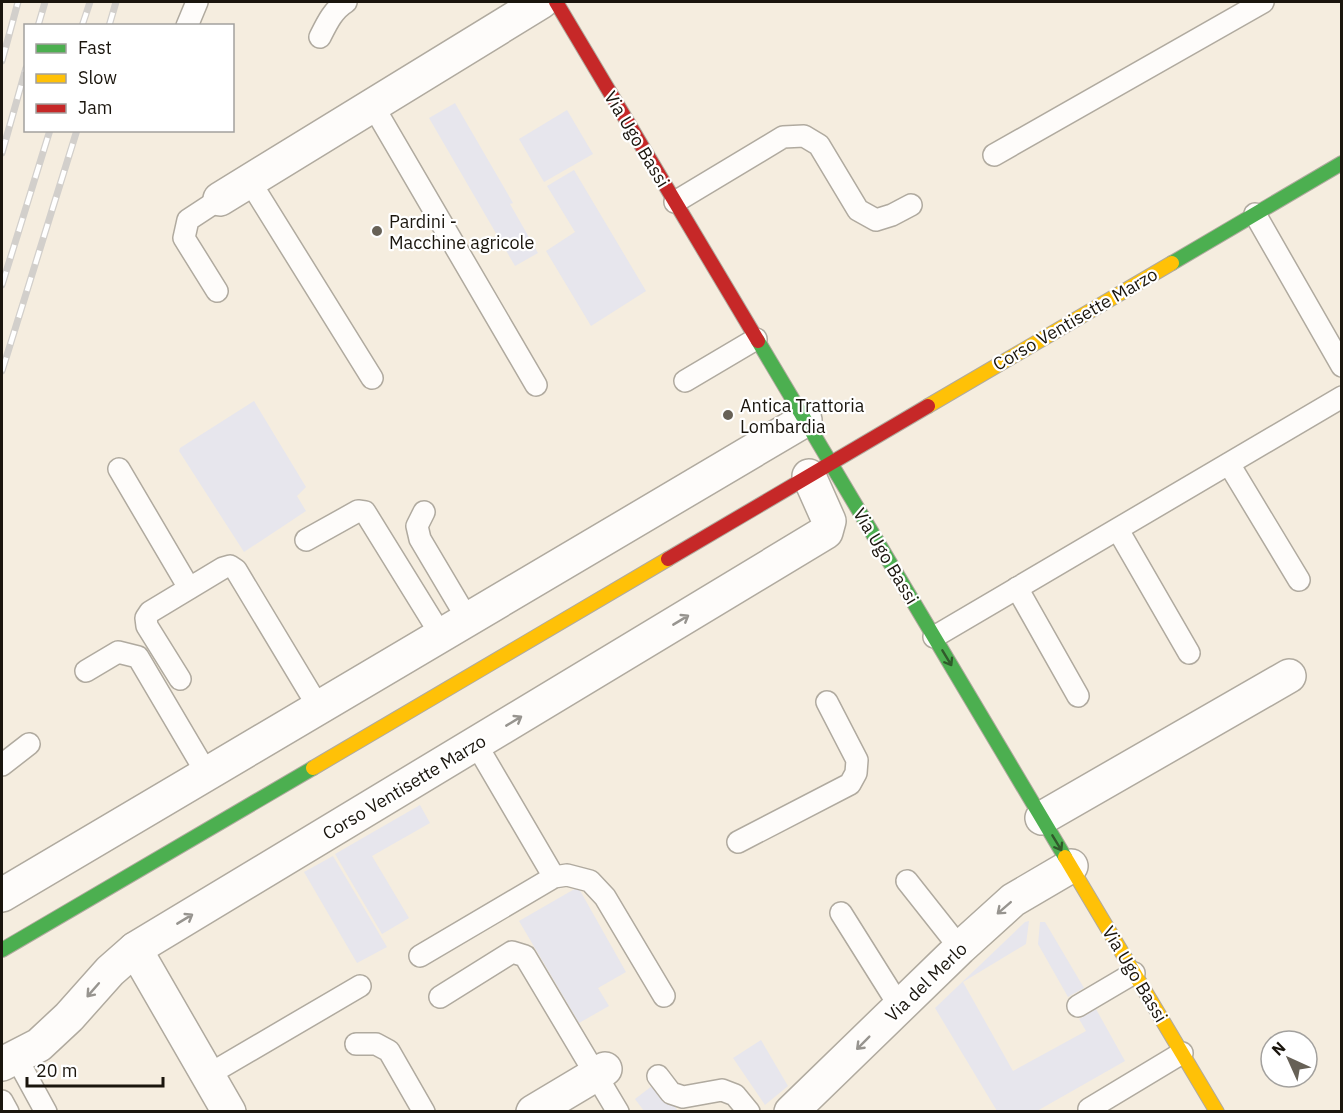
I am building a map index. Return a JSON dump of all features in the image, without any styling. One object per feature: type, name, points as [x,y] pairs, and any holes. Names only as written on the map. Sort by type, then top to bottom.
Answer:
[{"type":"main road","name":"Via Ugo Bassi","points":[[556,2],[805,420],[820,470],[867,524],[1217,1112]]},
{"type":"main road","name":"Corso Ventisette Marzo","points":[[2,951],[1341,163]]},
{"type":"street","points":[[220,199],[541,2]]},
{"type":"street","points":[[2,895],[805,420]]},
{"type":"street","points":[[820,470],[829,521],[826,532]]},
{"type":"street","name":"Corso Ventisette Marzo","points":[[9,1061],[39,1044],[62,1024],[110,971],[135,950],[826,532],[867,524]]},
{"type":"street","points":[[1042,818],[1289,676]]},
{"type":"street","name":"Via del Merlo","points":[[791,1112],[960,948],[1013,900],[1071,866]]},
{"type":"street","points":[[135,950],[229,1112]]},
{"type":"street","points":[[533,1112],[600,1071]]},
{"type":"lane","points":[[188,24],[197,2]]},
{"type":"lane","points":[[320,37],[330,17],[339,6],[346,2]]},
{"type":"lane","points":[[994,155],[1263,2]]},
{"type":"lane","points":[[372,104],[536,385]]},
{"type":"lane","points":[[675,202],[783,137],[804,136],[819,145],[858,210],[876,220],[911,205]]},
{"type":"lane","points":[[249,180],[372,378]]},
{"type":"lane","points":[[217,291],[184,238],[188,220],[220,199]]},
{"type":"lane","points":[[1255,214],[1341,366]]},
{"type":"lane","points":[[685,381],[756,339]]},
{"type":"lane","points":[[934,638],[1341,399]]},
{"type":"lane","points":[[1229,464],[1299,580]]},
{"type":"lane","points":[[119,469],[189,588]]},
{"type":"lane","points":[[306,540],[358,511],[365,512],[454,627]]},
{"type":"lane","points":[[424,512],[417,526],[420,538],[454,627]]},
{"type":"lane","points":[[1118,530],[1189,654]]},
{"type":"lane","points":[[180,679],[147,626],[146,618],[150,612],[230,566],[236,570],[319,708]]},
{"type":"lane","points":[[1017,588],[1078,696]]},
{"type":"lane","points":[[86,671],[118,652],[138,657],[207,774]]},
{"type":"lane","points":[[738,842],[785,825],[850,784],[856,773],[857,760],[827,702]]},
{"type":"lane","points":[[2,765],[29,744]]},
{"type":"lane","points":[[476,744],[554,877]]},
{"type":"lane","points":[[420,956],[554,877],[567,875],[590,881],[605,897],[664,996]]},
{"type":"lane","points":[[907,881],[960,948]]},
{"type":"lane","points":[[841,914],[900,1007]]},
{"type":"lane","points":[[440,997],[512,952],[525,956],[600,1071],[618,1112]]},
{"type":"lane","points":[[1078,1006],[1134,973]]},
{"type":"lane","points":[[207,1074],[360,986]]},
{"type":"lane","points":[[356,1044],[376,1044],[388,1051],[424,1112]]},
{"type":"lane","points":[[1089,1109],[1182,1053]]},
{"type":"lane","points":[[9,1061],[46,1112]]},
{"type":"lane","points":[[658,1076],[671,1093],[683,1097],[722,1090],[735,1095],[749,1112]]},
{"type":"lane","points":[[2,1101],[8,1112]]},
{"type":"shaded area","points":[[455,103],[513,203],[510,204],[538,253],[515,266],[429,118]]},
{"type":"shaded area","points":[[567,110],[593,154],[544,182],[519,139]]},
{"type":"shaded area","points":[[574,170],[646,291],[591,326],[546,251],[575,232],[547,186]]},
{"type":"shaded area","points":[[254,401],[306,487],[297,496],[306,511],[244,552],[179,451],[180,448]]},
{"type":"shaded area","points":[[420,805],[430,823],[372,856],[409,918],[382,934],[335,854]]},
{"type":"shaded area","points":[[333,856],[387,947],[357,963],[304,872]]},
{"type":"shaded area","points":[[578,887],[626,972],[598,988],[609,1006],[579,1023],[519,921]]},
{"type":"shaded area","points":[[1029,921],[1026,944],[963,982],[1013,1071],[1086,1031],[1079,1019],[1096,1009],[1125,1061],[1037,1111],[997,1111],[935,1008],[1025,922]]},
{"type":"shaded area","points":[[1040,922],[1045,922],[1084,988],[1068,997],[1038,944]]},
{"type":"shaded area","points":[[761,1040],[788,1086],[765,1105],[733,1058]]},
{"type":"shaded area","points":[[652,1086],[660,1088],[678,1111],[644,1111],[635,1099]]},
{"type":"railway","points":[[2,61],[18,2]]},
{"type":"railway","points":[[39,24],[45,2]]},
{"type":"railway","points":[[83,24],[90,2]]},
{"type":"railway","points":[[110,24],[116,2]]},
{"type":"railway","points":[[2,153],[24,75]]},
{"type":"railway","points":[[2,285],[49,132]]},
{"type":"railway","points":[[2,371],[76,132]]},
{"type":"traffic: fast","points":[[1172,263],[1342,163]]},
{"type":"traffic: fast","points":[[758,341],[1065,857]]},
{"type":"traffic: fast","points":[[2,950],[313,768]]},
{"type":"traffic: slow","points":[[928,406],[1172,263]]},
{"type":"traffic: slow","points":[[313,768],[668,559]]},
{"type":"traffic: slow","points":[[1065,857],[1217,1112]]},
{"type":"traffic: jam","points":[[556,2],[758,341]]},
{"type":"traffic: jam","points":[[668,559],[928,406]]},
{"type":"place","name":"Pardini - Macchine agricole","points":[[377,231]]},
{"type":"place","name":"Antica Trattoria Lombardia","points":[[728,415]]}]
